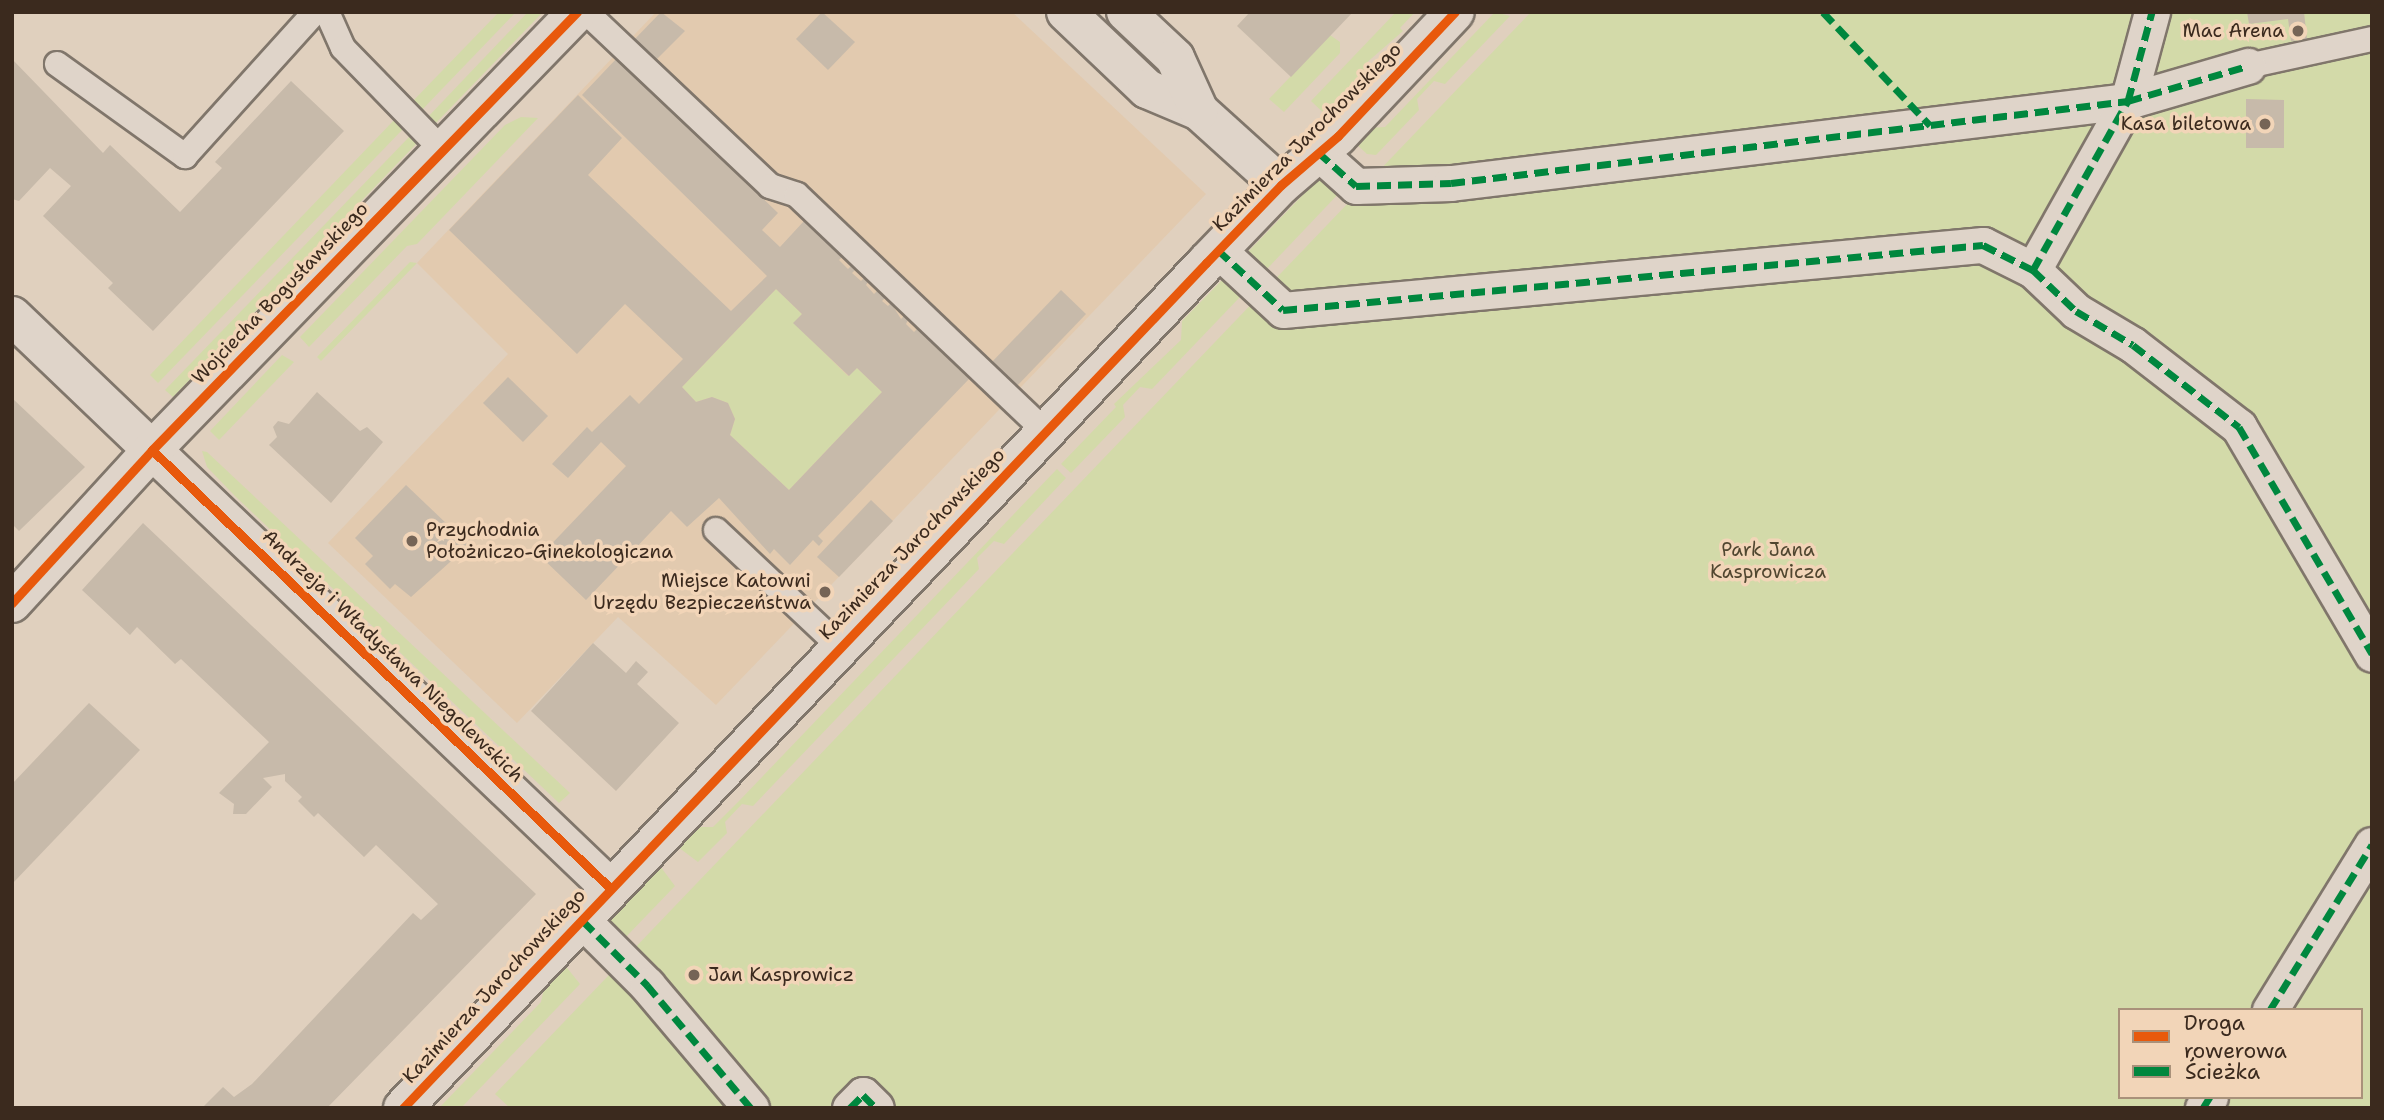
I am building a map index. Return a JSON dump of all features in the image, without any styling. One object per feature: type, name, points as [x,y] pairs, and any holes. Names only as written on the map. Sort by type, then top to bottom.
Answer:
[{"type":"street","name":"Wojciecha Bogusławskiego","points":[[12,603],[152,450],[578,12]]},
{"type":"street","points":[[1066,12],[1147,89],[1199,111],[1281,185]]},
{"type":"street","points":[[1126,12],[1175,58],[1199,111]]},
{"type":"street","name":"Kazimierza Jarochowskiego","points":[[403,1108],[583,921],[609,887],[1218,250],[1455,12]]},
{"type":"street","points":[[2033,270],[2128,101],[2152,12]]},
{"type":"street","points":[[1318,152],[1356,186],[1451,183],[2128,101],[2248,66]]},
{"type":"street","points":[[1218,250],[1283,310],[1983,245],[2033,270],[2076,311],[2133,345],[2239,427],[2372,654]]},
{"type":"street","name":"Andrzeja i Władysława Niegolewskich","points":[[12,316],[609,887]]},
{"type":"street","points":[[2271,1008],[2372,845]]},
{"type":"street","points":[[583,921],[647,985],[751,1108]]},
{"type":"street","points":[[850,1108],[863,1095],[876,1108]]},
{"type":"lane","points":[[57,64],[185,156],[315,12]]},
{"type":"lane","points":[[327,12],[343,48],[443,151]]},
{"type":"lane","points":[[586,12],[770,186],[797,195],[1045,431]]},
{"type":"lane","points":[[2248,66],[2372,39]]},
{"type":"lane","points":[[716,530],[839,646]]},
{"type":"shaded area","points":[[656,12],[1012,12],[1206,194],[716,705],[618,617],[517,723],[328,543],[508,354],[417,263]]},
{"type":"green space","points":[[499,12],[516,12],[419,113],[411,103]]},
{"type":"green space","points":[[528,12],[543,12],[432,127],[425,120]]},
{"type":"green space","points":[[1396,12],[1415,12],[1400,28],[1403,31],[1364,65],[1366,69],[1348,88],[1342,106],[1330,119],[1311,101]]},
{"type":"green space","points":[[1495,12],[1510,16],[1445,84],[1434,81],[1417,99],[1419,110],[1376,155],[1367,154],[1354,142],[1367,128],[1385,127]]},
{"type":"green space","name":"Park Jana Kasprowicza","points":[[1531,12],[2372,12],[2372,1108],[510,1108],[495,1094]]},
{"type":"green space","points":[[1330,35],[1340,42],[1340,53],[1284,112],[1269,99]]},
{"type":"green space","points":[[521,117],[538,118],[417,244],[407,246],[309,347],[300,337],[505,125]]},
{"type":"green space","points":[[396,118],[404,128],[158,383],[150,375]]},
{"type":"green space","points":[[410,136],[418,142],[173,397],[165,390]]},
{"type":"green space","points":[[1325,172],[1343,189],[1266,270],[1257,270],[1243,257]]},
{"type":"green space","points":[[410,262],[417,263],[321,361],[317,357]]},
{"type":"green space","points":[[1226,276],[1239,289],[1240,297],[1152,389],[1140,387],[1123,405],[1125,417],[1071,473],[1061,464],[1116,407],[1114,404],[1181,340],[1182,321]]},
{"type":"green space","points":[[776,289],[802,314],[794,323],[848,376],[857,368],[882,392],[789,490],[730,435],[735,419],[728,403],[712,397],[696,402],[682,387]]},
{"type":"green space","points":[[282,355],[294,362],[219,440],[210,431]]},
{"type":"green space","points":[[202,451],[207,452],[570,793],[559,803],[235,496],[207,467]]},
{"type":"green space","points":[[1057,469],[1066,478],[1004,544],[994,541],[977,558],[979,569],[753,806],[742,804],[725,822],[727,833],[698,862],[678,847],[697,827],[713,827]]},
{"type":"green space","points":[[660,866],[675,886],[622,941],[614,933],[610,917]]},
{"type":"green space","points":[[564,964],[580,984],[461,1108],[439,1108],[541,1002],[545,984]]},
{"type":"building","points":[[661,12],[685,31],[653,63],[631,43]]},
{"type":"building","points":[[822,12],[855,42],[828,70],[796,39]]},
{"type":"building","points":[[1250,12],[1353,12],[1291,77],[1237,26]]},
{"type":"building","name":"Mac Arena","points":[[2247,12],[2304,12],[2307,39],[2291,41],[2288,19],[2249,24]]},
{"type":"building","points":[[618,57],[778,213],[762,230],[780,247],[804,221],[842,257],[839,260],[848,269],[851,266],[855,270],[852,273],[861,281],[864,278],[874,294],[877,291],[885,298],[882,301],[888,306],[891,303],[901,319],[904,316],[908,320],[906,324],[914,332],[917,329],[969,379],[818,536],[823,541],[819,546],[813,540],[790,565],[774,549],[770,554],[719,498],[687,527],[671,511],[586,600],[540,556],[626,466],[601,442],[568,478],[552,464],[587,427],[592,432],[630,395],[639,404],[683,359],[625,304],[577,354],[449,230],[578,95],[622,138],[588,175],[731,311],[767,276],[582,95]],"holes":[[[776,289],[802,314],[793,323],[849,376],[857,368],[882,392],[789,490],[730,435],[735,419],[728,403],[712,397],[696,402],[682,387]]]},
{"type":"building","points":[[12,59],[103,153],[110,145],[180,212],[222,168],[215,162],[291,81],[344,131],[153,331],[108,288],[113,283],[43,216],[71,186],[50,168],[19,201],[12,199]]},
{"type":"building","name":"Kasa biletowa","points":[[2246,99],[2284,100],[2284,148],[2246,148]]},
{"type":"building","points":[[1061,290],[1086,314],[1016,387],[991,363]]},
{"type":"building","points":[[508,377],[548,416],[523,442],[483,403]]},
{"type":"building","points":[[317,392],[360,431],[367,427],[383,442],[331,503],[269,445],[277,437],[273,427],[278,421],[289,424]]},
{"type":"building","points":[[12,398],[85,467],[19,531],[12,524]]},
{"type":"building","name":"Przychodnia Położniczo-Ginekologiczna","points":[[406,485],[469,545],[411,597],[395,584],[390,589],[365,564],[373,556],[355,538]]},
{"type":"building","points":[[871,500],[893,521],[839,577],[817,557]]},
{"type":"building","points":[[143,523],[536,894],[327,1108],[202,1108],[223,1087],[234,1097],[252,1084],[413,913],[421,920],[438,904],[376,845],[364,857],[318,813],[314,817],[298,801],[302,797],[285,781],[285,774],[263,778],[272,787],[246,814],[233,814],[234,804],[219,793],[269,742],[181,659],[175,664],[137,627],[130,635],[82,590]]},
{"type":"building","points":[[593,643],[626,673],[636,661],[648,672],[637,684],[679,723],[616,791],[531,711]]},
{"type":"building","points":[[89,703],[140,750],[12,884],[12,784]]},
{"type":"marked path","points":[[1823,12],[1930,125]]},
{"type":"marked path","points":[[2033,270],[2128,101],[2152,12]]},
{"type":"marked path","points":[[1318,152],[1356,186],[1451,183],[2128,101],[2248,66]]},
{"type":"marked path","points":[[1218,250],[1283,310],[1983,245],[2033,270],[2076,311],[2133,345],[2239,427],[2372,654]]},
{"type":"marked path","points":[[2271,1008],[2372,845]]},
{"type":"marked path","points":[[583,921],[647,985],[751,1108]]},
{"type":"marked path","points":[[850,1108],[863,1095],[876,1108]]},
{"type":"marked path","points":[[2203,1108],[2209,1099]]},
{"type":"cycle path","points":[[12,603],[152,450],[577,12]]},
{"type":"cycle path","points":[[403,1108],[1206,263],[1281,185],[1338,136],[1455,12]]},
{"type":"cycle path","points":[[152,450],[609,887]]},
{"type":"place","name":"Mac Arena","points":[[2298,31]]},
{"type":"place","name":"Kasa biletowa","points":[[2265,124]]},
{"type":"place","name":"Przychodnia Położniczo-Ginekologiczna","points":[[412,541]]},
{"type":"place","name":"Miejsce Katowni Urzędu Bezpieczeństwa","points":[[825,592]]},
{"type":"place","name":"Jan Kasprowicz","points":[[694,975]]}]
